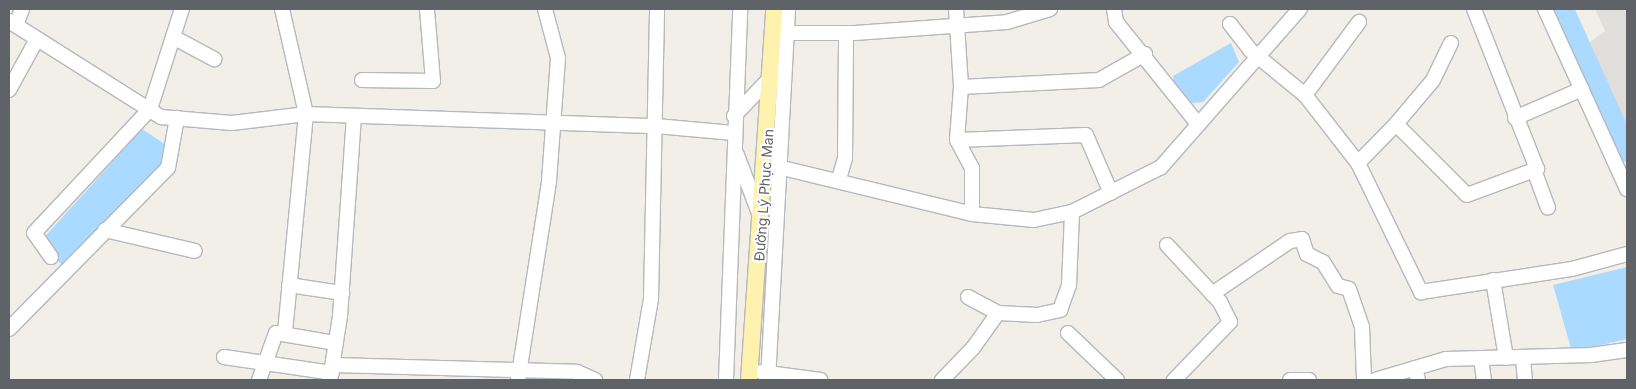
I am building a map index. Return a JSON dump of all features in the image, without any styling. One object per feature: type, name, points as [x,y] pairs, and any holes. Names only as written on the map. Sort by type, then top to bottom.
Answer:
[{"type":"main road","name":"Đường Lý Phục Man","points":[[749,375],[762,222],[774,165],[771,76],[780,33],[774,9]]},
{"type":"street","points":[[22,9],[13,23],[162,117],[232,123],[306,114],[656,126],[734,140]]},
{"type":"street","points":[[51,257],[34,233],[150,109],[182,9]]},
{"type":"street","points":[[282,9],[306,114],[285,334]]},
{"type":"street","points":[[362,80],[433,81],[427,9]]},
{"type":"street","points":[[519,375],[549,181],[550,123],[558,58],[546,9]]},
{"type":"street","points":[[637,380],[651,299],[657,9]]},
{"type":"street","points":[[726,380],[734,116],[740,9]]},
{"type":"street","points":[[768,377],[780,33],[788,9]]},
{"type":"street","points":[[956,9],[961,87],[957,140],[972,168],[972,214]]},
{"type":"street","points":[[780,33],[846,33],[1007,22],[1050,9]]},
{"type":"street","points":[[1114,9],[1116,22],[1145,54],[1198,124]]},
{"type":"street","points":[[774,165],[839,179],[972,214],[1034,220],[1072,212],[1161,167],[1256,55],[1300,9]]},
{"type":"street","points":[[1396,124],[1467,195],[1537,169],[1515,118],[1474,9]]},
{"type":"street","points":[[1545,9],[1627,188]]},
{"type":"street","points":[[1305,96],[1359,22]]},
{"type":"street","points":[[1230,24],[1256,55],[1305,96],[1358,163],[1421,292],[1572,269],[1627,254]]},
{"type":"street","points":[[839,179],[845,158],[846,33]]},
{"type":"street","points":[[173,37],[214,59]]},
{"type":"street","points":[[9,90],[37,38]]},
{"type":"street","points":[[1358,163],[1396,124],[1433,80],[1451,43]]},
{"type":"street","points":[[961,87],[1099,80],[1145,54]]},
{"type":"street","points":[[734,116],[771,76]]},
{"type":"street","points":[[1515,118],[1582,89]]},
{"type":"street","points":[[332,373],[342,293],[354,116]]},
{"type":"street","points":[[9,330],[105,230],[168,168],[177,118]]},
{"type":"street","points":[[957,140],[1086,135],[1111,193]]},
{"type":"street","points":[[734,140],[762,222]]},
{"type":"street","points":[[1534,170],[1548,208]]},
{"type":"street","points":[[968,296],[998,312],[1037,315],[1060,310],[1069,284],[1072,212]]},
{"type":"street","points":[[105,230],[195,251]]},
{"type":"street","points":[[1212,294],[1290,241],[1302,239],[1307,254],[1324,262],[1338,286],[1349,289],[1362,327],[1364,380]]},
{"type":"street","points":[[1167,245],[1212,294],[1230,322],[1174,380]]},
{"type":"street","points":[[1493,280],[1506,358]]},
{"type":"street","points":[[289,285],[342,293]]},
{"type":"street","points":[[942,380],[973,348],[998,312]]},
{"type":"street","points":[[260,380],[276,333],[336,343]]},
{"type":"street","points":[[1068,333],[1117,380]]},
{"type":"street","points":[[1375,380],[1416,374],[1446,359],[1523,358],[1627,350]]},
{"type":"street","points":[[224,356],[332,373],[519,375],[577,372],[595,380]]},
{"type":"street","points":[[1523,358],[1526,380]]},
{"type":"street","points":[[1480,359],[1484,380]]},
{"type":"street","points":[[749,375],[820,380]]},
{"type":"street","points":[[1290,380],[1309,380]]},
{"type":"shaded area","points":[[1595,9],[1627,9],[1627,135],[1586,45],[1605,31]]},
{"type":"water","points":[[1231,43],[1239,62],[1203,102],[1191,103],[1174,84],[1173,76]]},
{"type":"water","points":[[142,129],[169,147],[163,167],[62,265],[40,242]]},
{"type":"water","points":[[1627,267],[1627,339],[1572,352],[1553,285]]},
{"type":"waterway","points":[[1563,9],[1627,151]]}]
